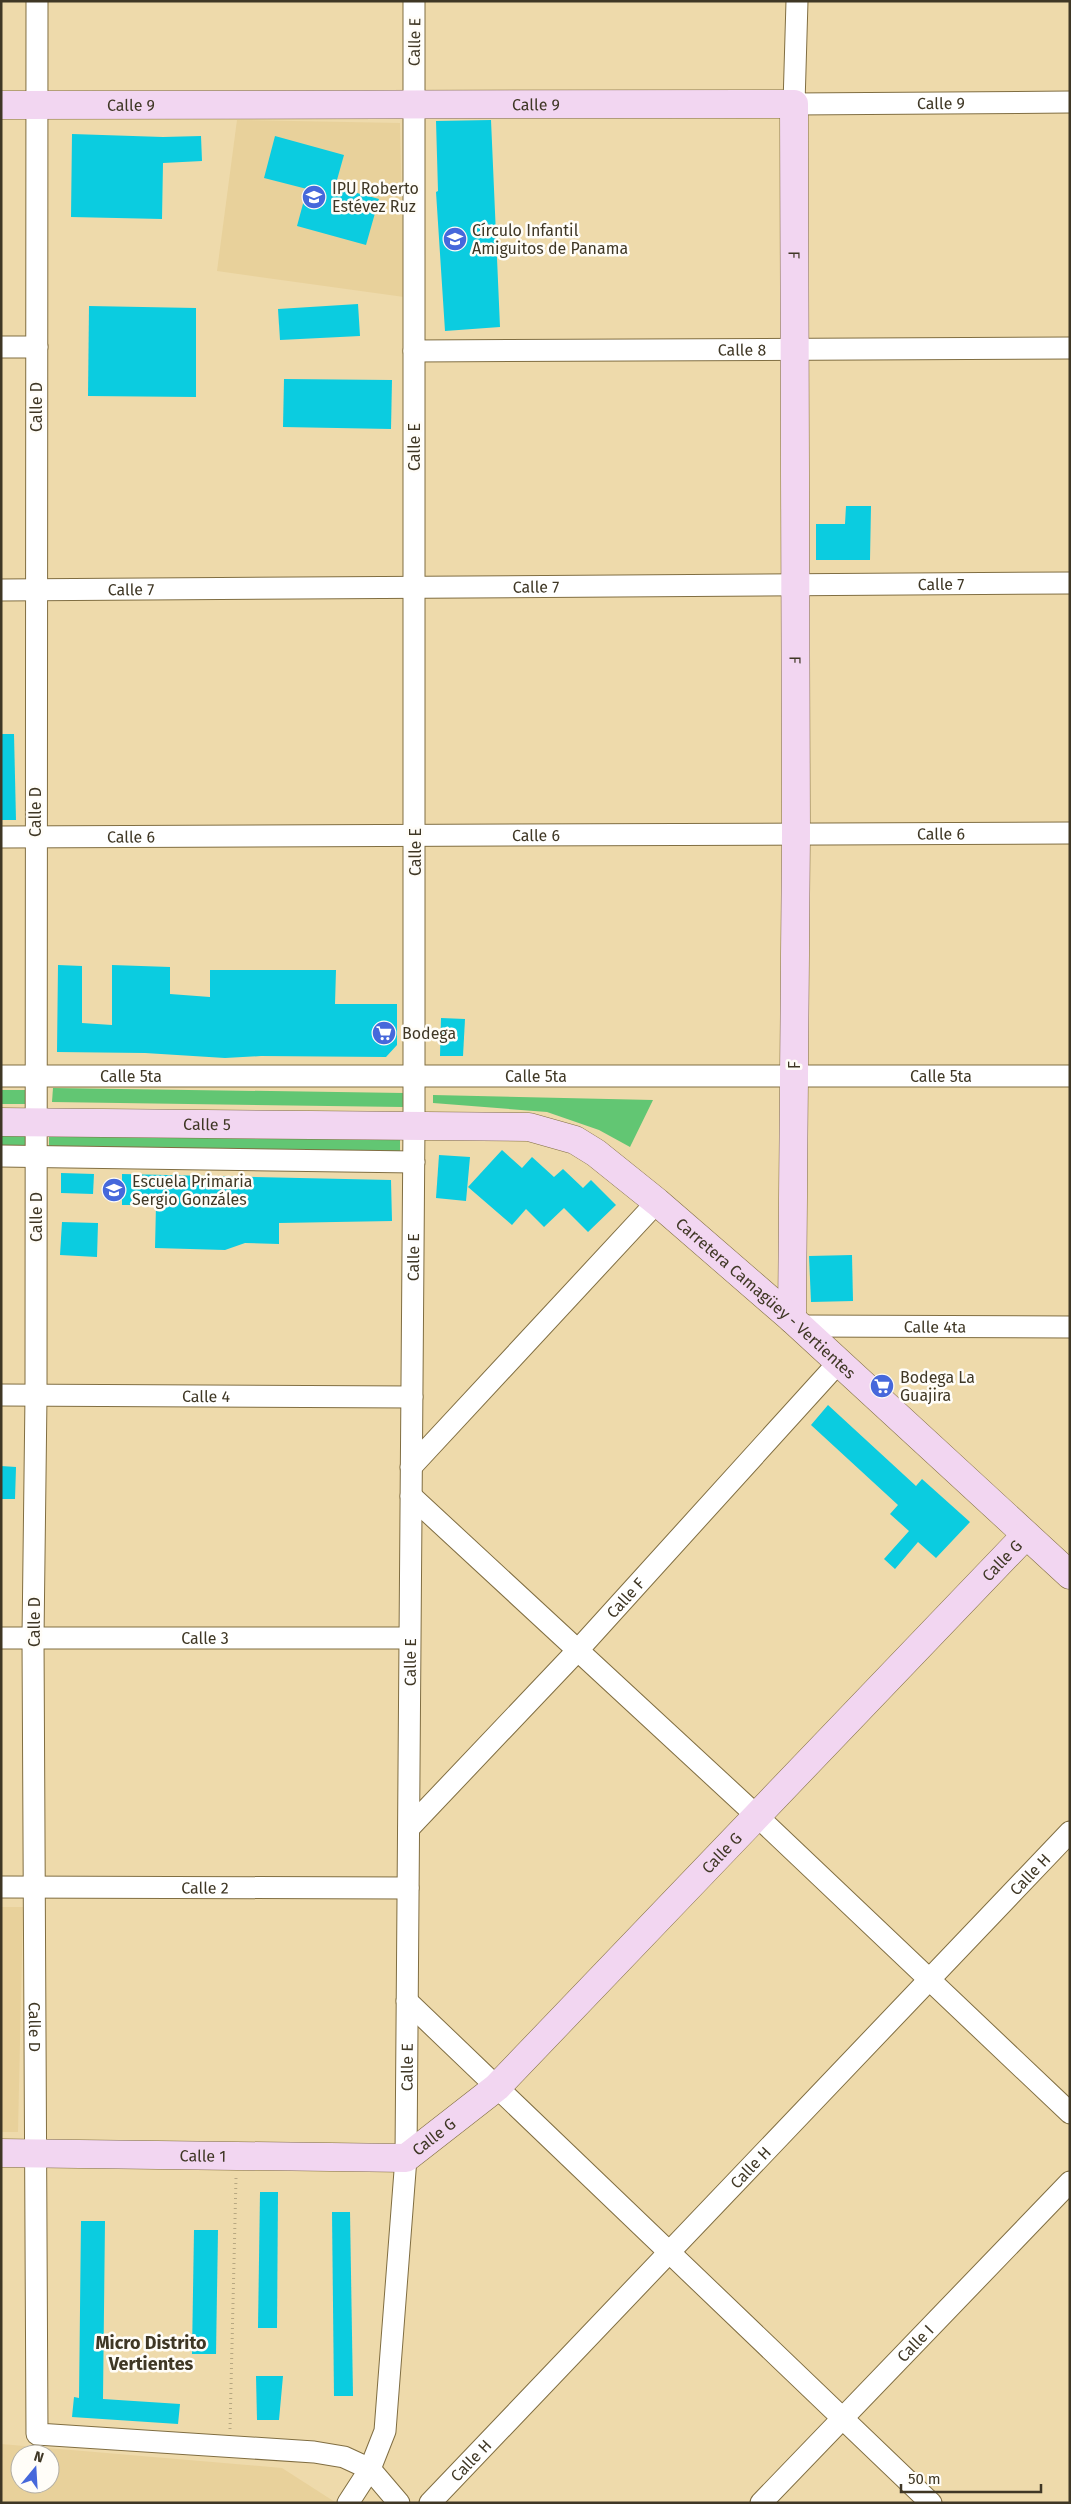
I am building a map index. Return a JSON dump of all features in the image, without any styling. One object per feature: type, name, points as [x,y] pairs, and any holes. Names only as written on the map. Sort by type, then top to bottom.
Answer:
[{"type":"street","name":"Calle D","points":[[37,1],[36,1396],[33,1638],[37,2434],[230,2447]]},
{"type":"street","name":"Calle E","points":[[348,2503],[370,2469],[385,2431],[406,2158],[409,1828],[408,1638],[414,1162],[414,1]]},
{"type":"street","name":"F","points":[[796,1],[794,104],[796,834],[794,1076],[796,1323]]},
{"type":"street","name":"Calle 9","points":[[1,105],[413,106],[1070,102]]},
{"type":"street","points":[[1,347],[37,347]]},
{"type":"street","name":"Calle 8","points":[[414,351],[1070,348]]},
{"type":"street","name":"Calle 7","points":[[1,590],[1070,583]]},
{"type":"street","name":"Calle 6","points":[[1,837],[1070,833]]},
{"type":"street","name":"Calle 5ta","points":[[1,1076],[1070,1076]]},
{"type":"street","name":"Calle 5","points":[[1,1122],[414,1124]]},
{"type":"street","name":"Carretera Camagüey - Vertientes","points":[[414,1124],[529,1127],[556,1133],[575,1140],[596,1153],[657,1202],[796,1323],[1070,1575]]},
{"type":"street","points":[[1,1156],[414,1162]]},
{"type":"street","points":[[411,1467],[657,1202]]},
{"type":"street","name":"Calle 4ta","points":[[796,1323],[1070,1327]]},
{"type":"street","name":"Calle F","points":[[409,1828],[578,1650],[839,1362]]},
{"type":"street","name":"Calle 4","points":[[1,1395],[412,1397]]},
{"type":"street","points":[[411,1496],[757,1816],[1070,2113]]},
{"type":"street","name":"Calle G","points":[[406,2158],[497,2087],[1026,1535]]},
{"type":"street","name":"Calle 3","points":[[1,1638],[408,1638]]},
{"type":"street","name":"Calle H","points":[[430,2503],[1070,1832]]},
{"type":"street","name":"Calle 2","points":[[1,1887],[408,1888]]},
{"type":"street","points":[[407,2001],[931,2503]]},
{"type":"street","name":"Calle 1","points":[[1,2153],[237,2154],[406,2158]]},
{"type":"street","name":"Calle I","points":[[761,2503],[1070,2182]]},
{"type":"street","points":[[230,2447],[314,2452],[344,2457],[370,2469],[399,2503]]},
{"type":"path","points":[[230,2447],[237,2154]]},
{"type":"shaded area","name":"IPU Roberto Estévez Ruz","points":[[237,120],[400,123],[404,297],[217,271]]},
{"type":"shaded area","points":[[1,1907],[23,1907],[18,2132],[1,2132]]},
{"type":"shaded area","points":[[1,2444],[10,2445],[10,2494],[60,2494],[60,2449],[282,2468],[335,2502],[1,2503]]},
{"type":"green space","points":[[53,1088],[404,1093],[403,1107],[52,1102]]},
{"type":"green space","points":[[1,1090],[25,1090],[25,1104],[1,1104]]},
{"type":"green space","points":[[433,1095],[653,1100],[630,1147],[599,1130],[547,1112],[433,1103]]},
{"type":"green space","points":[[1,1133],[26,1133],[26,1147],[1,1147]]},
{"type":"green space","points":[[49,1135],[400,1140],[400,1154],[49,1149]]},
{"type":"building","points":[[491,120],[500,327],[445,331],[436,192],[438,191],[436,121]]},
{"type":"building","points":[[72,134],[163,137],[201,136],[202,161],[163,163],[162,219],[71,217]]},
{"type":"building","points":[[275,136],[344,155],[335,187],[379,199],[366,245],[297,226],[307,189],[264,178]]},
{"type":"building","points":[[358,304],[360,336],[280,340],[278,309]]},
{"type":"building","points":[[89,306],[196,308],[196,397],[88,396]]},
{"type":"building","points":[[284,379],[392,380],[391,429],[283,427]]},
{"type":"building","points":[[846,506],[871,506],[870,560],[816,560],[816,524],[845,524]]},
{"type":"building","points":[[1,734],[14,734],[16,820],[1,820]]},
{"type":"building","points":[[58,965],[82,966],[82,1023],[112,1025],[112,965],[170,967],[170,994],[210,997],[210,970],[336,970],[335,1004],[397,1004],[397,1045],[386,1057],[261,1056],[225,1058],[145,1053],[57,1052]]},
{"type":"building","points":[[441,1018],[465,1019],[463,1056],[440,1056]]},
{"type":"building","points":[[502,1150],[522,1168],[532,1157],[554,1177],[563,1169],[583,1188],[591,1180],[616,1205],[588,1232],[564,1208],[544,1227],[526,1209],[512,1225],[468,1187]]},
{"type":"building","points":[[439,1155],[470,1157],[466,1201],[436,1198]]},
{"type":"building","points":[[61,1173],[94,1174],[93,1194],[61,1193]]},
{"type":"building","points":[[122,1174],[391,1180],[392,1221],[279,1223],[279,1244],[245,1243],[225,1250],[155,1248],[156,1205],[122,1205]]},
{"type":"building","points":[[62,1222],[98,1223],[97,1257],[60,1255]]},
{"type":"building","points":[[852,1255],[853,1301],[811,1302],[809,1256]]},
{"type":"building","points":[[828,1405],[916,1486],[922,1479],[970,1522],[936,1558],[918,1542],[895,1569],[884,1559],[909,1531],[890,1514],[898,1505],[811,1425]]},
{"type":"building","points":[[1,1466],[16,1467],[15,1499],[1,1499]]},
{"type":"building","points":[[260,2192],[278,2192],[277,2328],[258,2328]]},
{"type":"building","points":[[332,2212],[350,2212],[353,2396],[334,2396]]},
{"type":"building","points":[[81,2221],[105,2221],[103,2399],[180,2404],[178,2424],[72,2417],[74,2397],[79,2398]]},
{"type":"building","points":[[194,2230],[218,2230],[216,2354],[192,2354]]},
{"type":"building","points":[[256,2376],[283,2376],[279,2420],[257,2420]]},
{"type":"place","name":"IPU Roberto Estévez Ruz","points":[[314,197]]},
{"type":"place","name":"Círculo Infantil Amiguitos de Panama","points":[[455,239]]},
{"type":"place","name":"Bodega","points":[[384,1033]]},
{"type":"place","name":"Escuela Primaria Sergio Gonzáles","points":[[114,1190]]},
{"type":"place","name":"Bodega La Guajira","points":[[882,1386]]},
{"type":"district","name":"Micro Distrito Vertientes","points":[[151,2353]]}]
